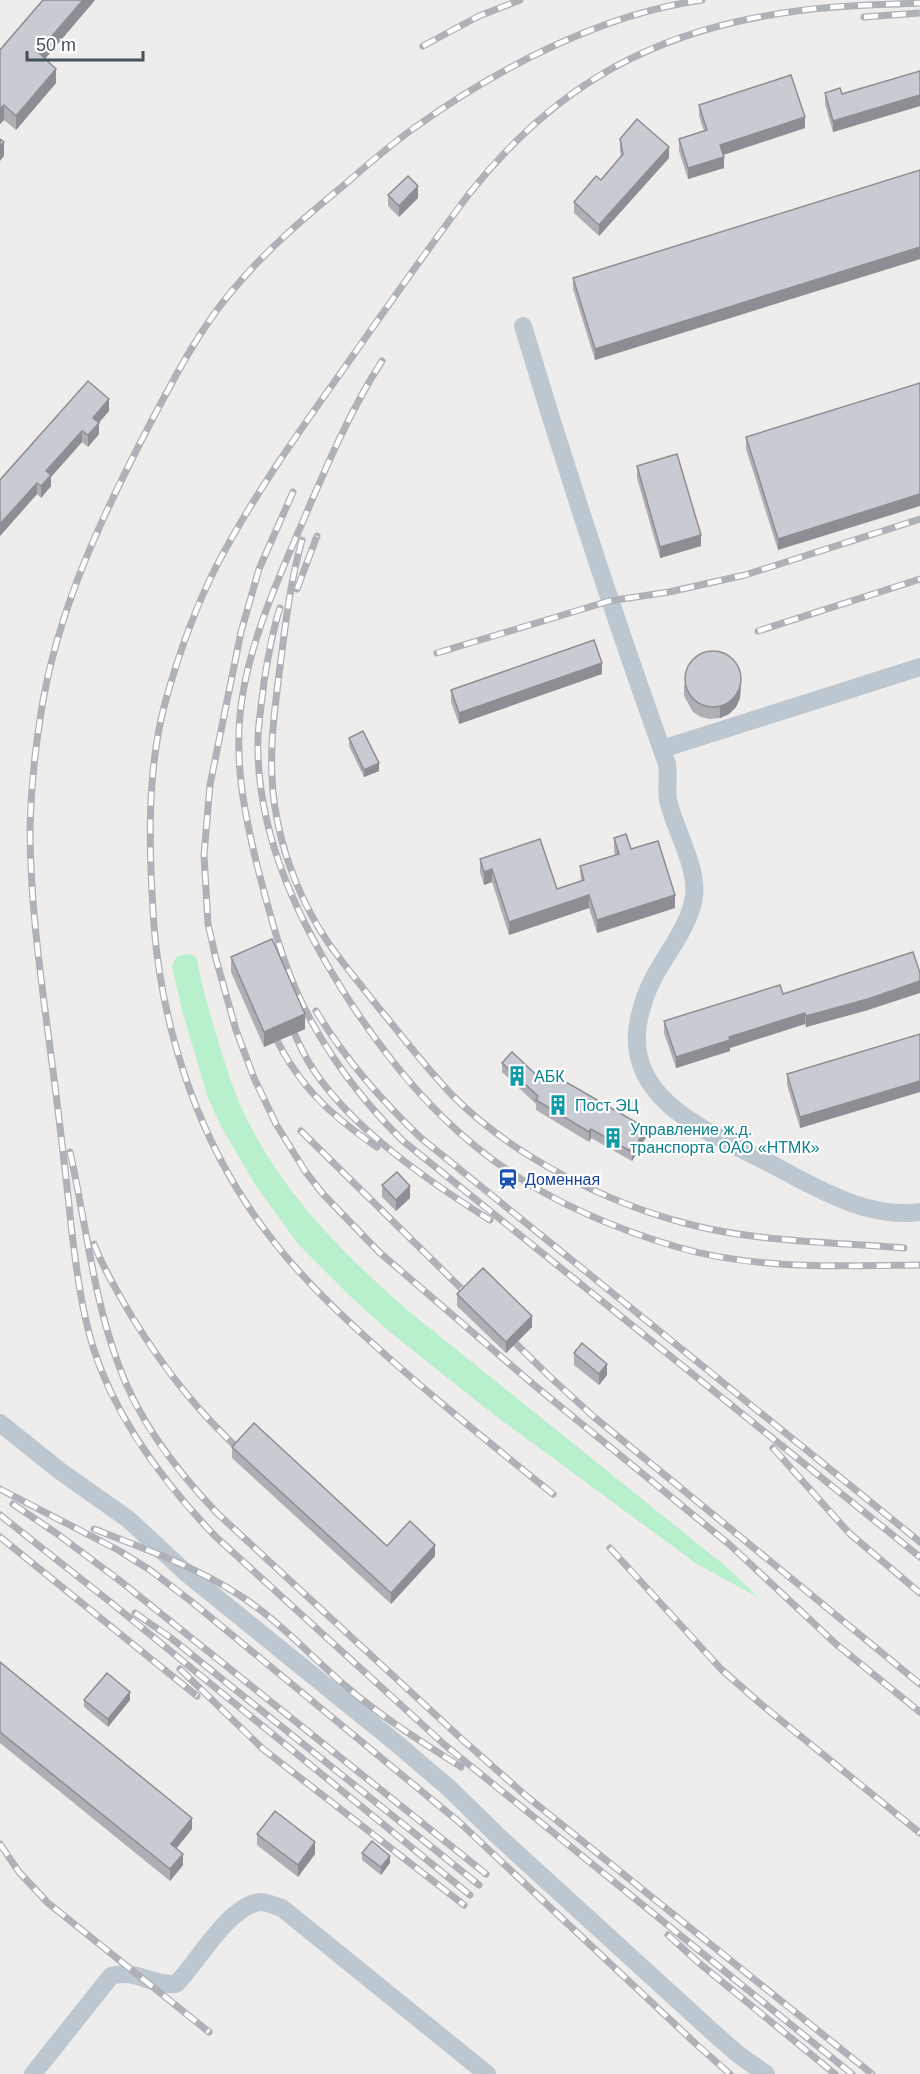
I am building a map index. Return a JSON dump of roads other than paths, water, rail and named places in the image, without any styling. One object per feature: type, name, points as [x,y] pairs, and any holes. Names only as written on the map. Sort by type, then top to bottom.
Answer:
[{"type":"lane","points":[[523,326],[606,590],[667,764],[668,798],[691,869],[695,894],[690,912],[644,999],[637,1033],[638,1051],[645,1076],[659,1096],[691,1121],[830,1194],[866,1208],[907,1213],[920,1212]]},
{"type":"lane","points":[[662,749],[920,667]]},
{"type":"lane","points":[[0,1423],[128,1520],[184,1572],[395,1742],[450,1789],[499,1837],[717,2036],[766,2074]]},
{"type":"lane","points":[[33,2074],[111,1976],[123,1972],[164,1985],[176,1984],[227,1922],[247,1905],[262,1902],[282,1908],[487,2074]]},
{"type":"railway","points":[[423,46],[479,16],[520,0]]},
{"type":"railway","points":[[702,0],[627,17],[552,46],[516,64],[448,105],[388,147],[299,223],[258,262],[220,306],[179,370],[117,490],[84,562],[58,636],[41,713],[31,798],[33,896],[39,965],[82,1302],[93,1347],[103,1374],[128,1425],[144,1449],[178,1495],[216,1537],[446,1746],[852,2074]]},
{"type":"railway","points":[[553,1494],[414,1380],[329,1303],[291,1263],[268,1234],[244,1200],[223,1164],[189,1088],[176,1048],[159,967],[152,898],[150,814],[155,758],[165,703],[181,650],[201,598],[231,539],[262,487],[312,413],[469,194],[503,155],[538,121],[575,92],[614,68],[655,48],[699,32],[746,19],[797,11],[843,6],[920,3]]},
{"type":"railway","points":[[864,17],[920,13]]},
{"type":"railway","points":[[382,361],[358,401],[282,569],[258,633],[242,699],[239,764],[244,806],[270,915],[296,990],[317,1031],[342,1070],[403,1141],[920,1557]]},
{"type":"railway","points":[[293,492],[259,569],[241,632],[210,785],[204,855],[208,924],[216,959],[236,1030],[254,1078],[276,1124],[305,1171],[323,1194],[379,1252],[534,1385],[730,1545],[836,1644],[920,1712]]},
{"type":"railway","points":[[437,653],[609,601],[669,592],[745,575],[920,519]]},
{"type":"railway","points":[[297,589],[317,536]]},
{"type":"railway","points":[[302,540],[287,614],[272,739],[272,779],[280,835],[296,882],[318,927],[346,966],[424,1063],[453,1096],[477,1118],[531,1157],[591,1189],[653,1214],[711,1229],[766,1238],[904,1248]]},
{"type":"railway","points":[[758,631],[920,579]]},
{"type":"railway","points":[[280,608],[267,663],[258,736],[259,773],[264,809],[273,844],[300,912],[335,977],[380,1046],[425,1099],[457,1131],[521,1179],[571,1207],[650,1239],[707,1254],[767,1263],[828,1266],[920,1265]]},
{"type":"railway","points":[[316,1011],[364,1078],[421,1138],[920,1542]]},
{"type":"railway","points":[[288,1018],[311,1066],[350,1114],[395,1154],[490,1220]]},
{"type":"railway","points":[[270,1025],[290,1063],[314,1094],[343,1122],[377,1147]]},
{"type":"railway","points":[[301,1131],[474,1301]]},
{"type":"railway","points":[[70,1152],[96,1287],[110,1340],[127,1387],[160,1444],[202,1497],[525,1795],[872,2074]]},
{"type":"railway","points":[[94,1244],[116,1290],[158,1356],[198,1407],[246,1456]]},
{"type":"railway","points":[[503,1331],[594,1417],[920,1684]]},
{"type":"railway","points":[[773,1448],[849,1533],[920,1593]]},
{"type":"railway","points":[[0,1489],[118,1550],[150,1570],[192,1602],[459,1822],[730,2074]]},
{"type":"railway","points":[[13,1504],[119,1580],[486,1874]]},
{"type":"railway","points":[[0,1515],[470,1895]]},
{"type":"railway","points":[[94,1529],[184,1565],[236,1593],[280,1626],[361,1699],[461,1767]]},
{"type":"railway","points":[[0,1537],[197,1696]]},
{"type":"railway","points":[[610,1548],[721,1669],[920,1833]]},
{"type":"railway","points":[[135,1613],[171,1638],[479,1885]]},
{"type":"railway","points":[[180,1669],[263,1749],[464,1905]]},
{"type":"railway","points":[[0,1844],[19,1872],[48,1903],[209,2032]]},
{"type":"railway","points":[[668,1935],[835,2074]]},
{"type":"place","name":"АБК","points":[[517,1076]]},
{"type":"place","name":"Пост ЭЦ","points":[[558,1105]]},
{"type":"place","name":"Управление ж.д. транспорта ОАО «НТМК»","points":[[613,1138]]},
{"type":"place","name":"Доменная","points":[[508,1179]]}]
